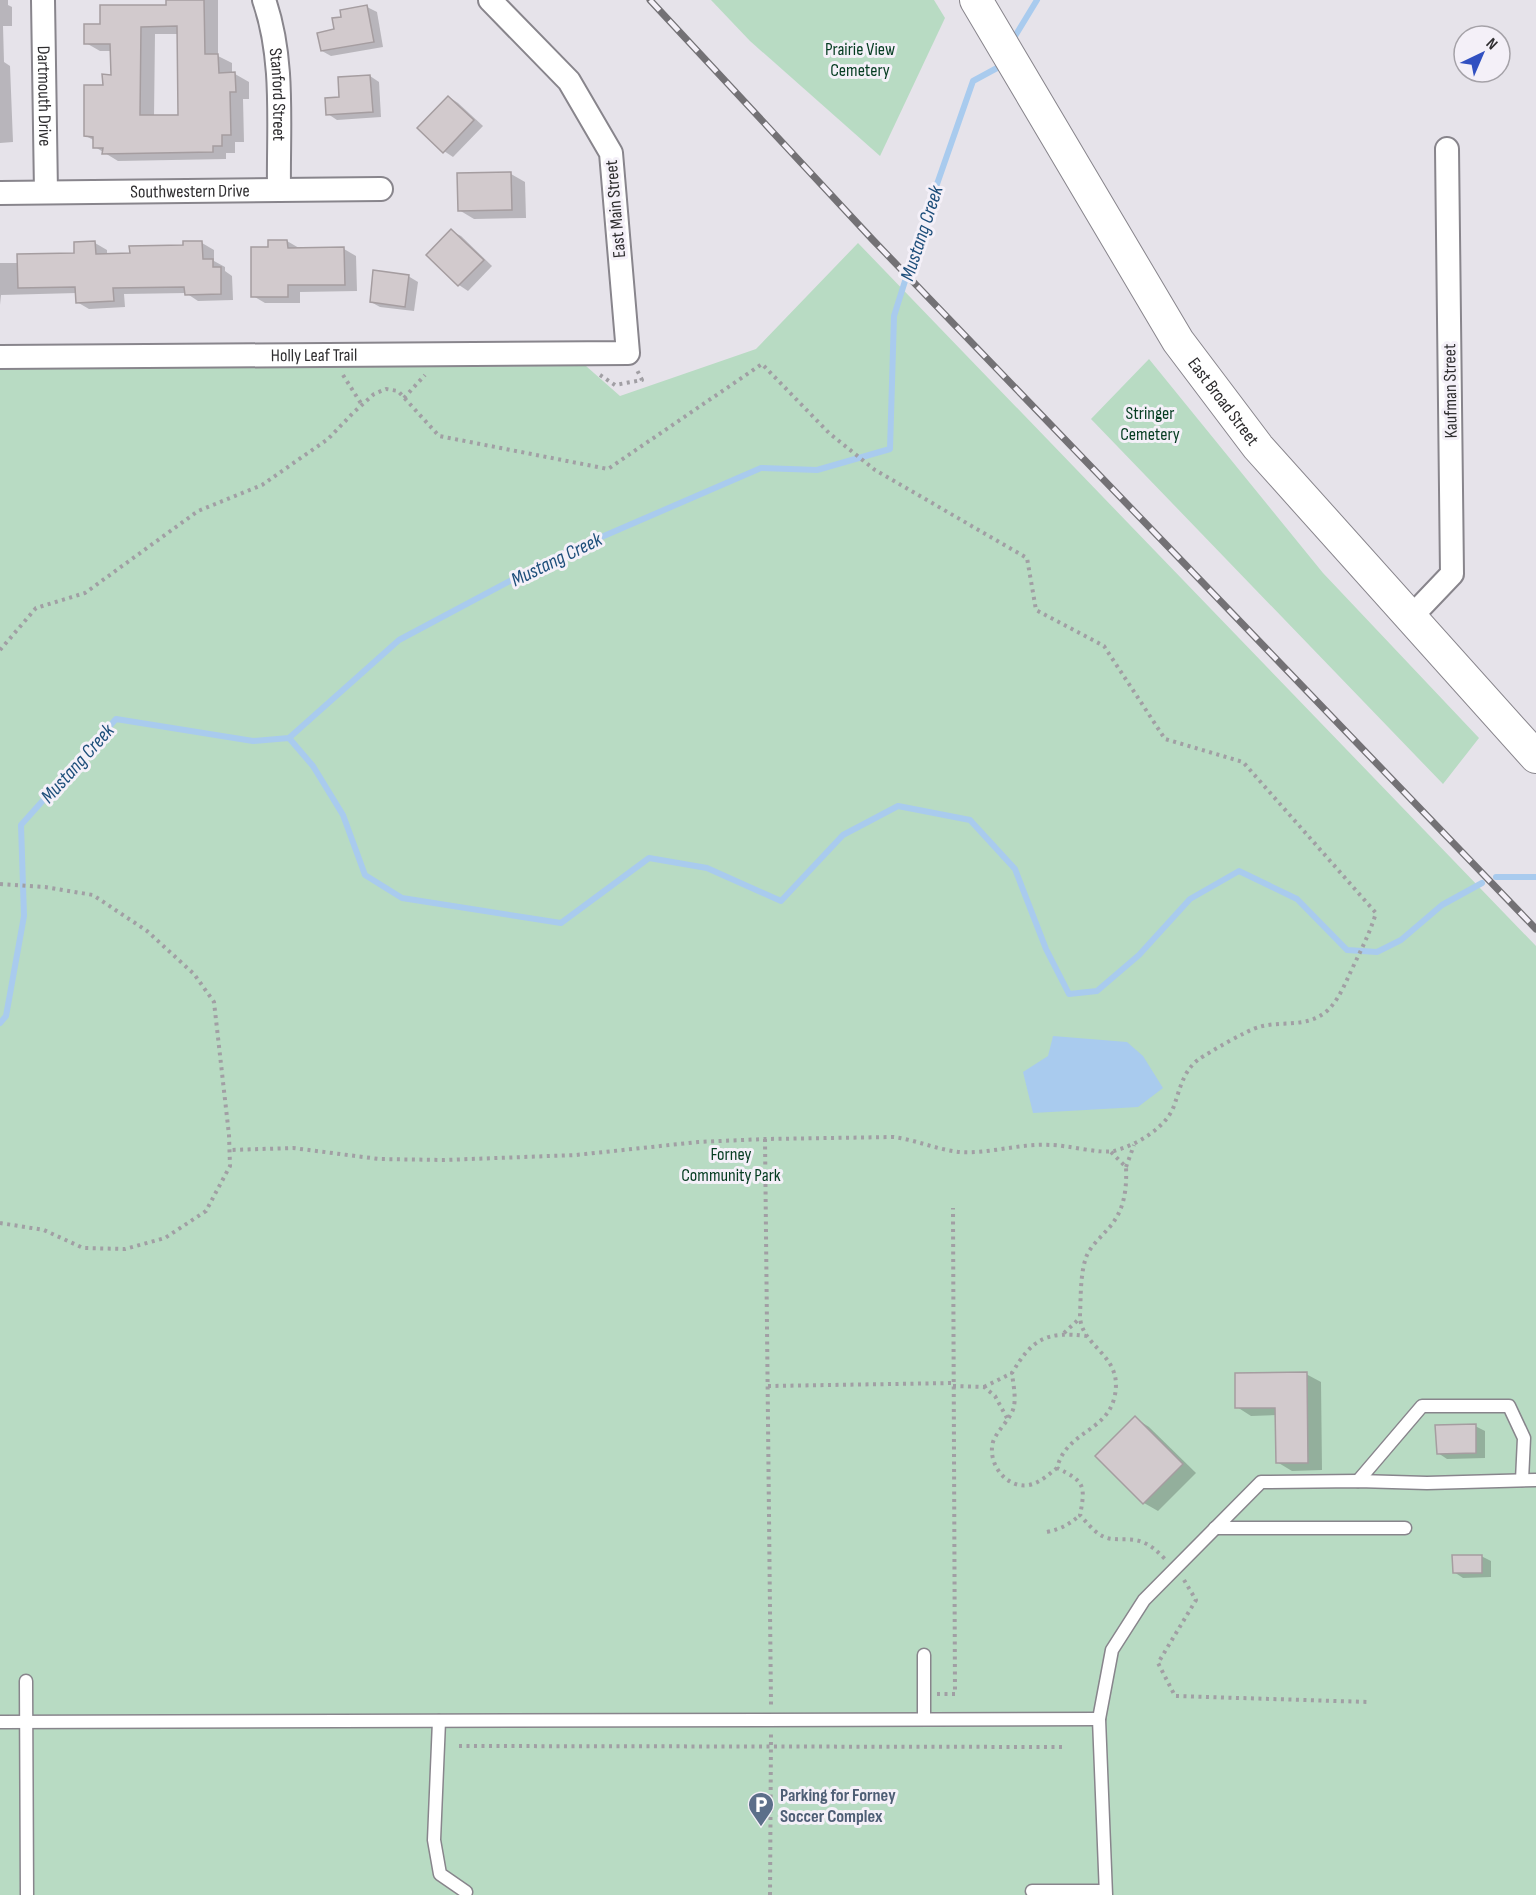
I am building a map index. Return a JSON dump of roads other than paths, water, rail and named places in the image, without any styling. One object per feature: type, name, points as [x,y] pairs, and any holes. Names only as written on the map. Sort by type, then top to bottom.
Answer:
[{"type":"main road","name":"East Broad Street","points":[[982,11],[1178,341],[1258,447],[1536,757]]},
{"type":"street","name":"Dartmouth Drive","points":[[43,0],[46,192]]},
{"type":"street","name":"Stanford Street","points":[[264,0],[272,23],[278,79],[279,190]]},
{"type":"street","name":"East Main Street","points":[[490,0],[569,81],[611,153],[628,353]]},
{"type":"street","name":"Kaufman Street","points":[[1411,617],[1452,574],[1447,149]]},
{"type":"street","name":"Southwestern Drive","points":[[0,193],[381,189]]},
{"type":"street","name":"Holly Leaf Trail","points":[[0,357],[628,353]]},
{"type":"lane","points":[[1358,1481],[1422,1406],[1509,1406],[1524,1438],[1522,1480]]},
{"type":"lane","points":[[1032,1891],[1106,1893],[1099,1719],[1112,1650],[1144,1600],[1261,1482],[1427,1483],[1536,1480]]},
{"type":"lane","points":[[1215,1528],[1405,1528]]},
{"type":"lane","points":[[924,1655],[924,1719]]},
{"type":"lane","points":[[26,1681],[27,1895]]},
{"type":"lane","points":[[0,1722],[1099,1719]]},
{"type":"lane","points":[[440,1721],[434,1840],[440,1874],[466,1892]]},
{"type":"water","points":[[1053,1036],[1127,1042],[1143,1056],[1163,1088],[1138,1107],[1033,1113],[1023,1072],[1048,1056]]},
{"type":"waterway","name":"Mustang Creek","points":[[1012,41],[1037,0]]},
{"type":"waterway","name":"Mustang Creek","points":[[0,1023],[6,1016],[24,916],[21,825],[116,719],[253,741],[289,738],[399,640],[553,558],[761,468],[817,470],[890,449],[894,316],[922,227],[973,81],[997,68],[1002,60]]},
{"type":"waterway","points":[[289,738],[313,766],[343,815],[365,875],[402,898],[561,923],[649,858],[707,868],[781,901],[843,835],[898,806],[970,820],[1015,869],[1046,949],[1069,994],[1097,991],[1139,955],[1190,899],[1239,871],[1297,899],[1347,950],[1377,952],[1401,940],[1442,905],[1482,883]]},
{"type":"waterway","points":[[1496,877],[1536,877]]},
{"type":"railway","points":[[650,0],[872,239],[1536,929]]},
{"type":"place","name":"Parking for Forney Soccer Complex","points":[[761,1828]]},
{"type":"park label","name":"Prairie View Cemetery","points":[[860,59]]},
{"type":"park label","name":"Stringer Cemetery","points":[[1150,423]]},
{"type":"park label","name":"Forney Community Park","points":[[731,1164]]}]
